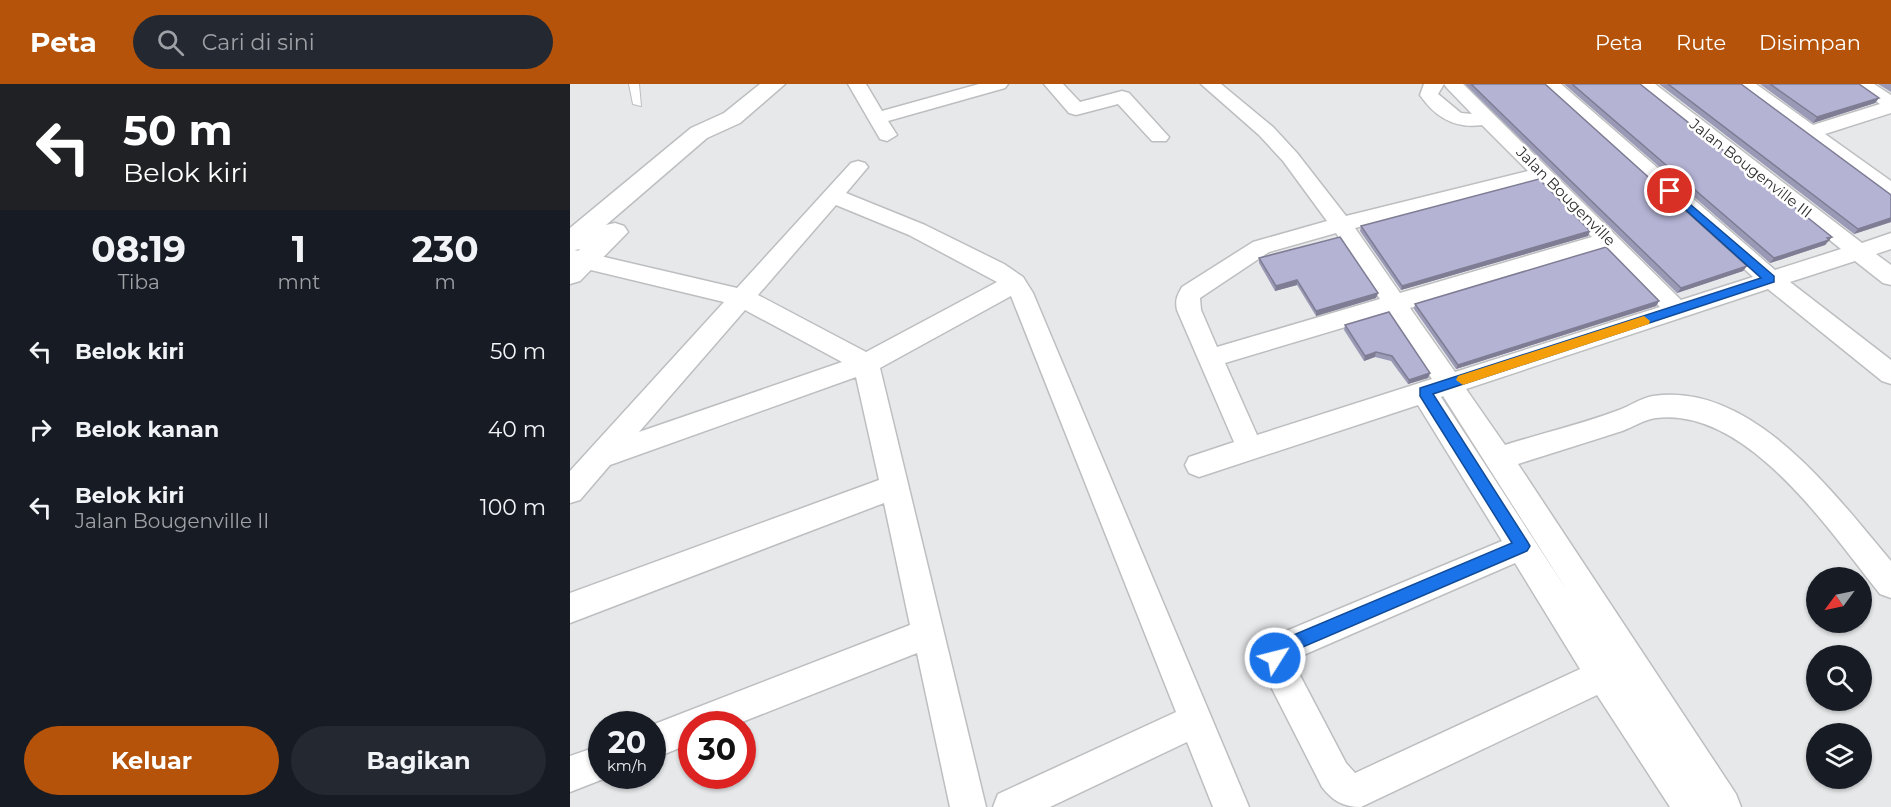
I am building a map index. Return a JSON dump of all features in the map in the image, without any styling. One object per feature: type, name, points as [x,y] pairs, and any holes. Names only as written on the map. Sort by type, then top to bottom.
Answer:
[{"type":"street","points":[[573,259],[720,137],[732,118],[774,84]]},
{"type":"street","points":[[856,84],[887,135]]},
{"type":"street","points":[[877,118],[999,84]]},
{"type":"street","points":[[1053,84],[1076,109],[1122,97],[1159,137]]},
{"type":"street","points":[[1210,84],[1282,148],[1341,224],[1395,304],[1437,388],[1522,546],[1603,675],[1691,807]]},
{"type":"street","points":[[1435,84],[1429,95],[1451,118],[1469,122],[1488,118]]},
{"type":"street","name":"Jalan Bougenville","points":[[1453,84],[1677,310]]},
{"type":"street","points":[[1550,84],[1770,279],[1891,374]]},
{"type":"street","name":"Jalan Bougenville III","points":[[1644,84],[1891,277]]},
{"type":"street","points":[[1744,84],[1891,191]]},
{"type":"street","points":[[1861,84],[1891,105]]},
{"type":"street","points":[[1810,132],[1891,105]]},
{"type":"street","points":[[570,490],[858,166]]},
{"type":"street","points":[[1250,448],[1189,310],[1187,300],[1190,293],[1261,247],[1341,224],[1544,174]]},
{"type":"street","points":[[833,196],[917,230],[996,270],[1015,284],[1025,299],[1231,807]]},
{"type":"street","points":[[1211,358],[1609,240]]},
{"type":"street","points":[[1199,465],[1891,241]]},
{"type":"street","points":[[573,259],[741,297],[866,364],[926,634],[968,807]]},
{"type":"street","points":[[602,456],[866,364],[1015,284]]},
{"type":"street","points":[[1437,388],[1499,458],[1723,807]]},
{"type":"street","points":[[1499,458],[1626,419],[1653,407],[1685,408],[1715,414],[1742,428],[1809,484],[1891,584]]},
{"type":"street","points":[[570,608],[894,487]]},
{"type":"street","points":[[1522,546],[1278,650],[1275,658],[1279,671],[1334,775],[1345,788],[1358,791],[1603,675]]},
{"type":"street","points":[[729,711],[926,634]]},
{"type":"street","points":[[1011,807],[1196,720]]},
{"type":"street","points":[[570,774],[588,767]]},
{"type":"lane","points":[[634,84],[638,105]]},
{"type":"building","points":[[1471,84],[1545,84],[1747,266],[1681,288]]},
{"type":"building","points":[[1572,84],[1640,84],[1832,237],[1774,258]]},
{"type":"building","points":[[1668,84],[1741,84],[1891,195],[1891,218],[1858,229]]},
{"type":"building","points":[[1770,84],[1859,84],[1879,98],[1817,117]]},
{"type":"building","points":[[1539,179],[1590,231],[1402,286],[1361,226]]},
{"type":"building","points":[[1340,237],[1378,293],[1316,311],[1297,280],[1276,286],[1259,258]]},
{"type":"building","points":[[1606,247],[1659,301],[1458,365],[1415,304]]},
{"type":"building","points":[[1389,312],[1430,373],[1409,380],[1392,356],[1376,352],[1365,356],[1345,325]]},
{"type":"slow traffic","points":[[1463,380],[1644,321]]},
{"type":"route","points":[[1275,658],[1278,650],[1522,546],[1424,392],[1770,279],[1670,191]]}]
